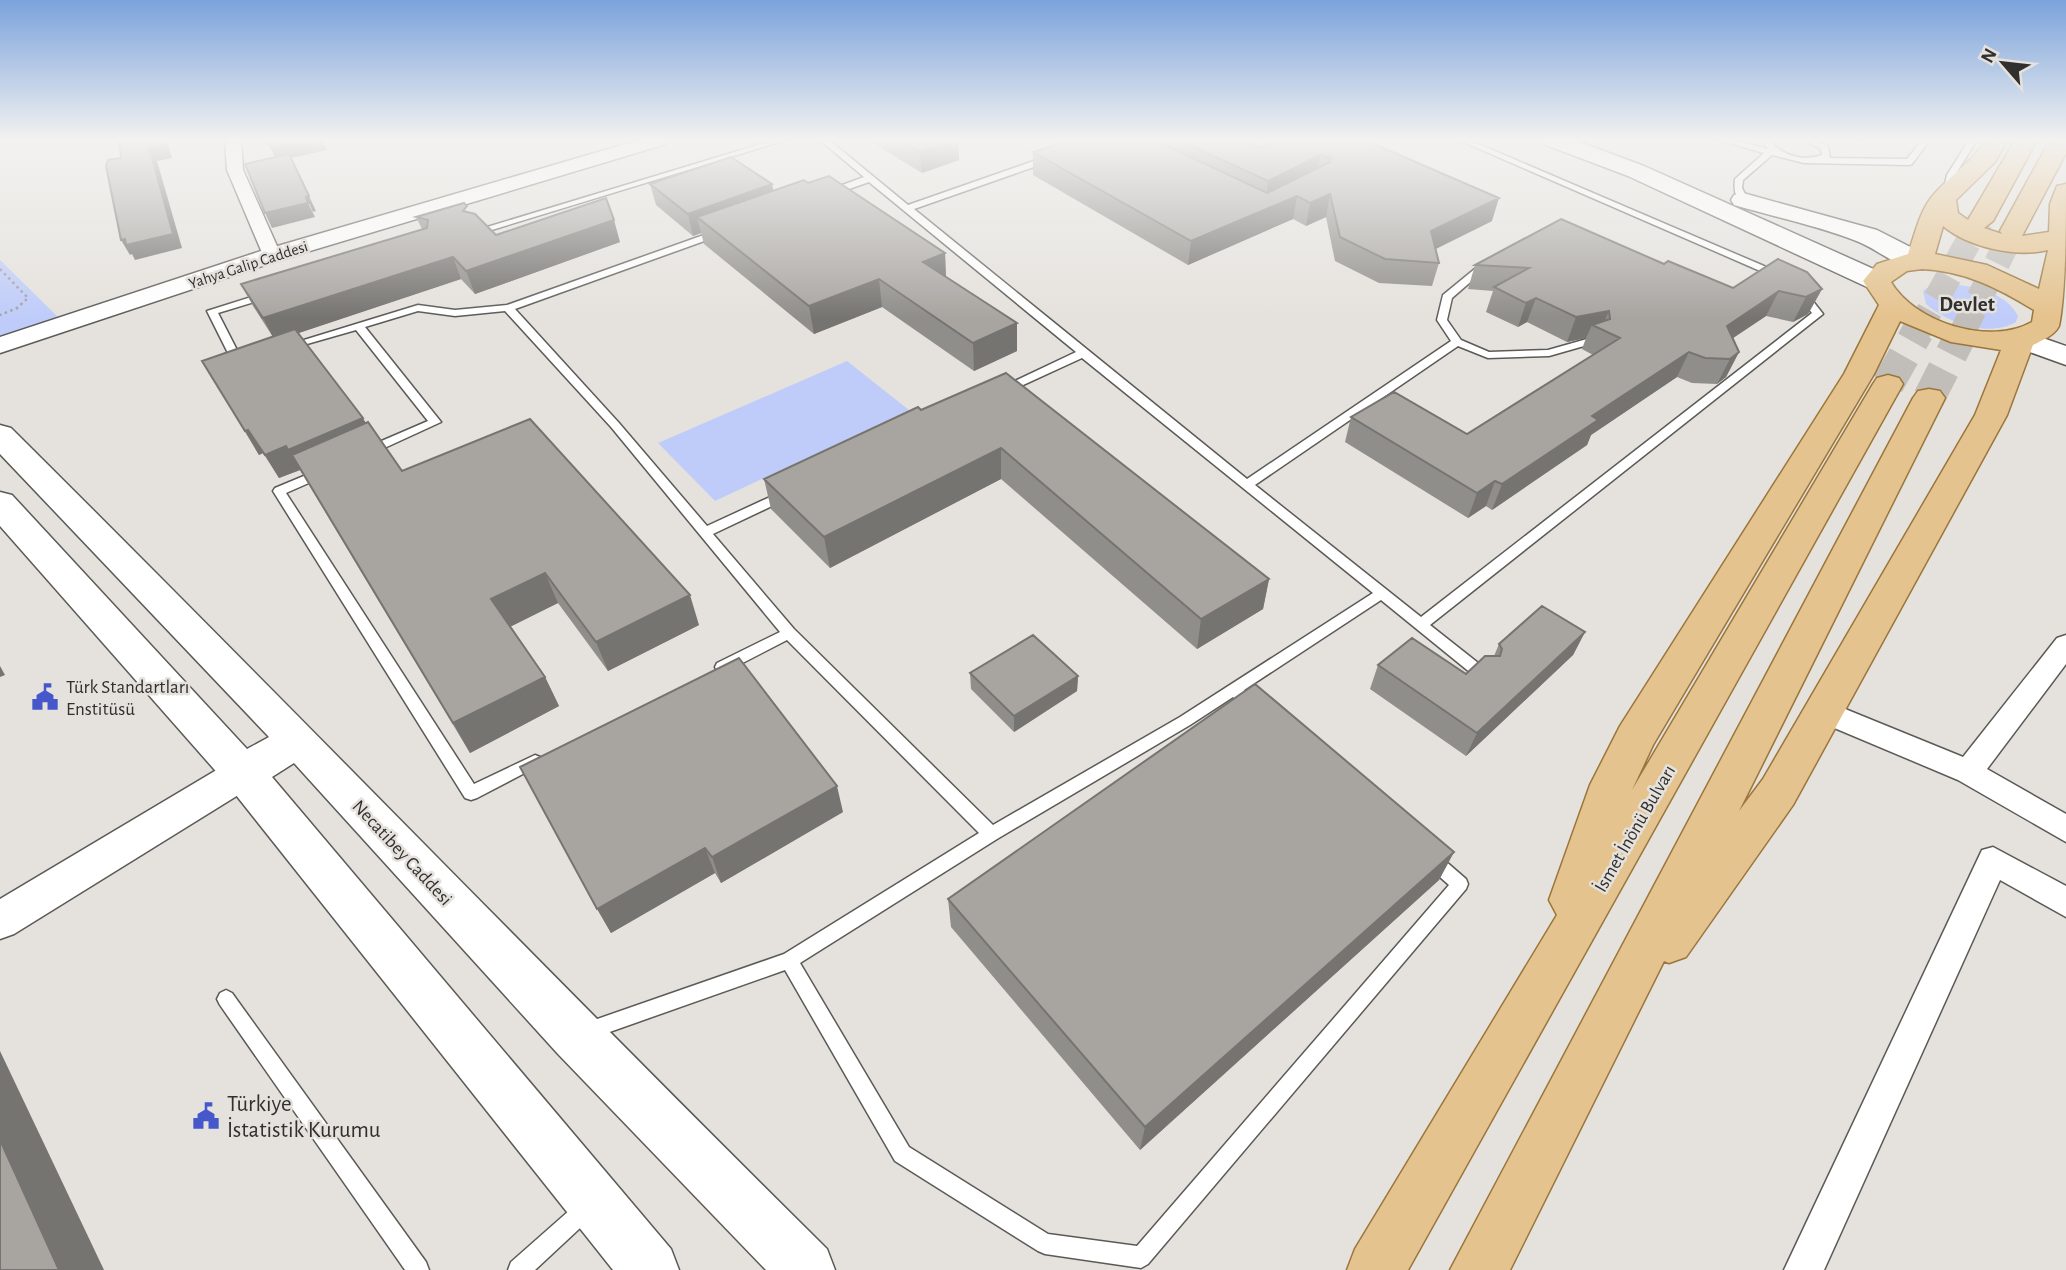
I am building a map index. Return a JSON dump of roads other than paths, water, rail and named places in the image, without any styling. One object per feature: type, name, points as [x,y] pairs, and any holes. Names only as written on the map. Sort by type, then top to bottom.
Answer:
[{"type":"main road","points":[[1694,199],[1885,293],[1912,318],[1958,334],[1998,340],[2020,339],[2066,356]]},
{"type":"main road","points":[[1943,199],[1946,216],[1961,229],[1978,236],[2025,243],[2064,235]]},
{"type":"main road","points":[[1919,261],[1933,217],[1943,199]]},
{"type":"main road","points":[[1980,221],[1992,199]]},
{"type":"main road","points":[[2014,231],[2031,199]]},
{"type":"main road","points":[[1601,1033],[1778,792],[1991,415],[2020,339],[2045,326],[2057,311],[2064,235],[2059,219],[2064,199]]},
{"type":"main road","points":[[1743,200],[1868,236],[1919,261]]},
{"type":"main road","points":[[1540,991],[1612,785],[1635,738],[1860,374],[1885,293],[1882,271],[1894,265],[1919,261],[1962,266],[2008,282],[2057,311]]},
{"type":"main road","name":"İsmet İnönü Bulvarı","points":[[1376,1270],[1540,991],[1888,384]]},
{"type":"main road","points":[[1479,1270],[1928,398]]},
{"type":"main road","name":"Necatibey Caddesi","points":[[0,435],[298,740],[576,1036],[806,1270]]},
{"type":"main road","points":[[0,503],[57,570],[243,773],[595,1201],[632,1260]]},
{"type":"main road","points":[[243,773],[298,740]]},
{"type":"street","points":[[248,199],[272,255]]},
{"type":"street","name":"Yahya Galip Caddesi","points":[[0,345],[272,255],[460,199]]},
{"type":"street","points":[[1968,772],[2066,645]]},
{"type":"street","points":[[1823,711],[1968,772],[2066,829]]},
{"type":"street","points":[[0,921],[243,773]]},
{"type":"street","points":[[1804,1270],[1993,860],[2066,903]]},
{"type":"lane","points":[[479,231],[585,199]]},
{"type":"lane","points":[[897,199],[1083,353],[1423,623],[1482,674]]},
{"type":"lane","points":[[908,208],[933,199]]},
{"type":"lane","points":[[1423,623],[1818,314],[1800,292],[1761,268],[1601,199]]},
{"type":"lane","points":[[277,292],[212,311],[237,361],[418,308],[455,313],[508,308],[728,229]]},
{"type":"lane","points":[[1486,265],[1447,297],[1442,320],[1457,342],[1488,355],[1549,353],[1594,340]]},
{"type":"lane","points":[[508,308],[615,425],[789,633],[992,834]]},
{"type":"lane","points":[[358,325],[435,422],[279,491],[471,793],[544,756]]},
{"type":"lane","points":[[1248,484],[1457,342]]},
{"type":"lane","points":[[995,395],[1083,353]]},
{"type":"lane","points":[[706,532],[794,490]]},
{"type":"lane","points":[[576,1036],[789,960],[992,834],[1234,690],[1382,593]]},
{"type":"lane","points":[[704,676],[789,633]]},
{"type":"lane","points":[[1234,690],[1264,717]]},
{"type":"lane","points":[[789,960],[902,1154],[1045,1244],[1141,1257],[1460,884],[1419,849]]},
{"type":"lane","points":[[226,999],[418,1270]]},
{"type":"lane","points":[[519,1270],[595,1201]]},
{"type":"tunnel","points":[[1917,333],[1980,221]]},
{"type":"tunnel","points":[[1963,331],[2013,231]]},
{"type":"tunnel","points":[[1888,384],[1918,331]]},
{"type":"tunnel","points":[[1929,398],[1963,331]]},
{"type":"place","name":"Türk Standartları Enstitüsü","points":[[45,697]]},
{"type":"place","name":"Türkiye İstatistik Kurumu","points":[[206,1116]]},
{"type":"district","name":"Devlet","points":[[1967,304]]}]
